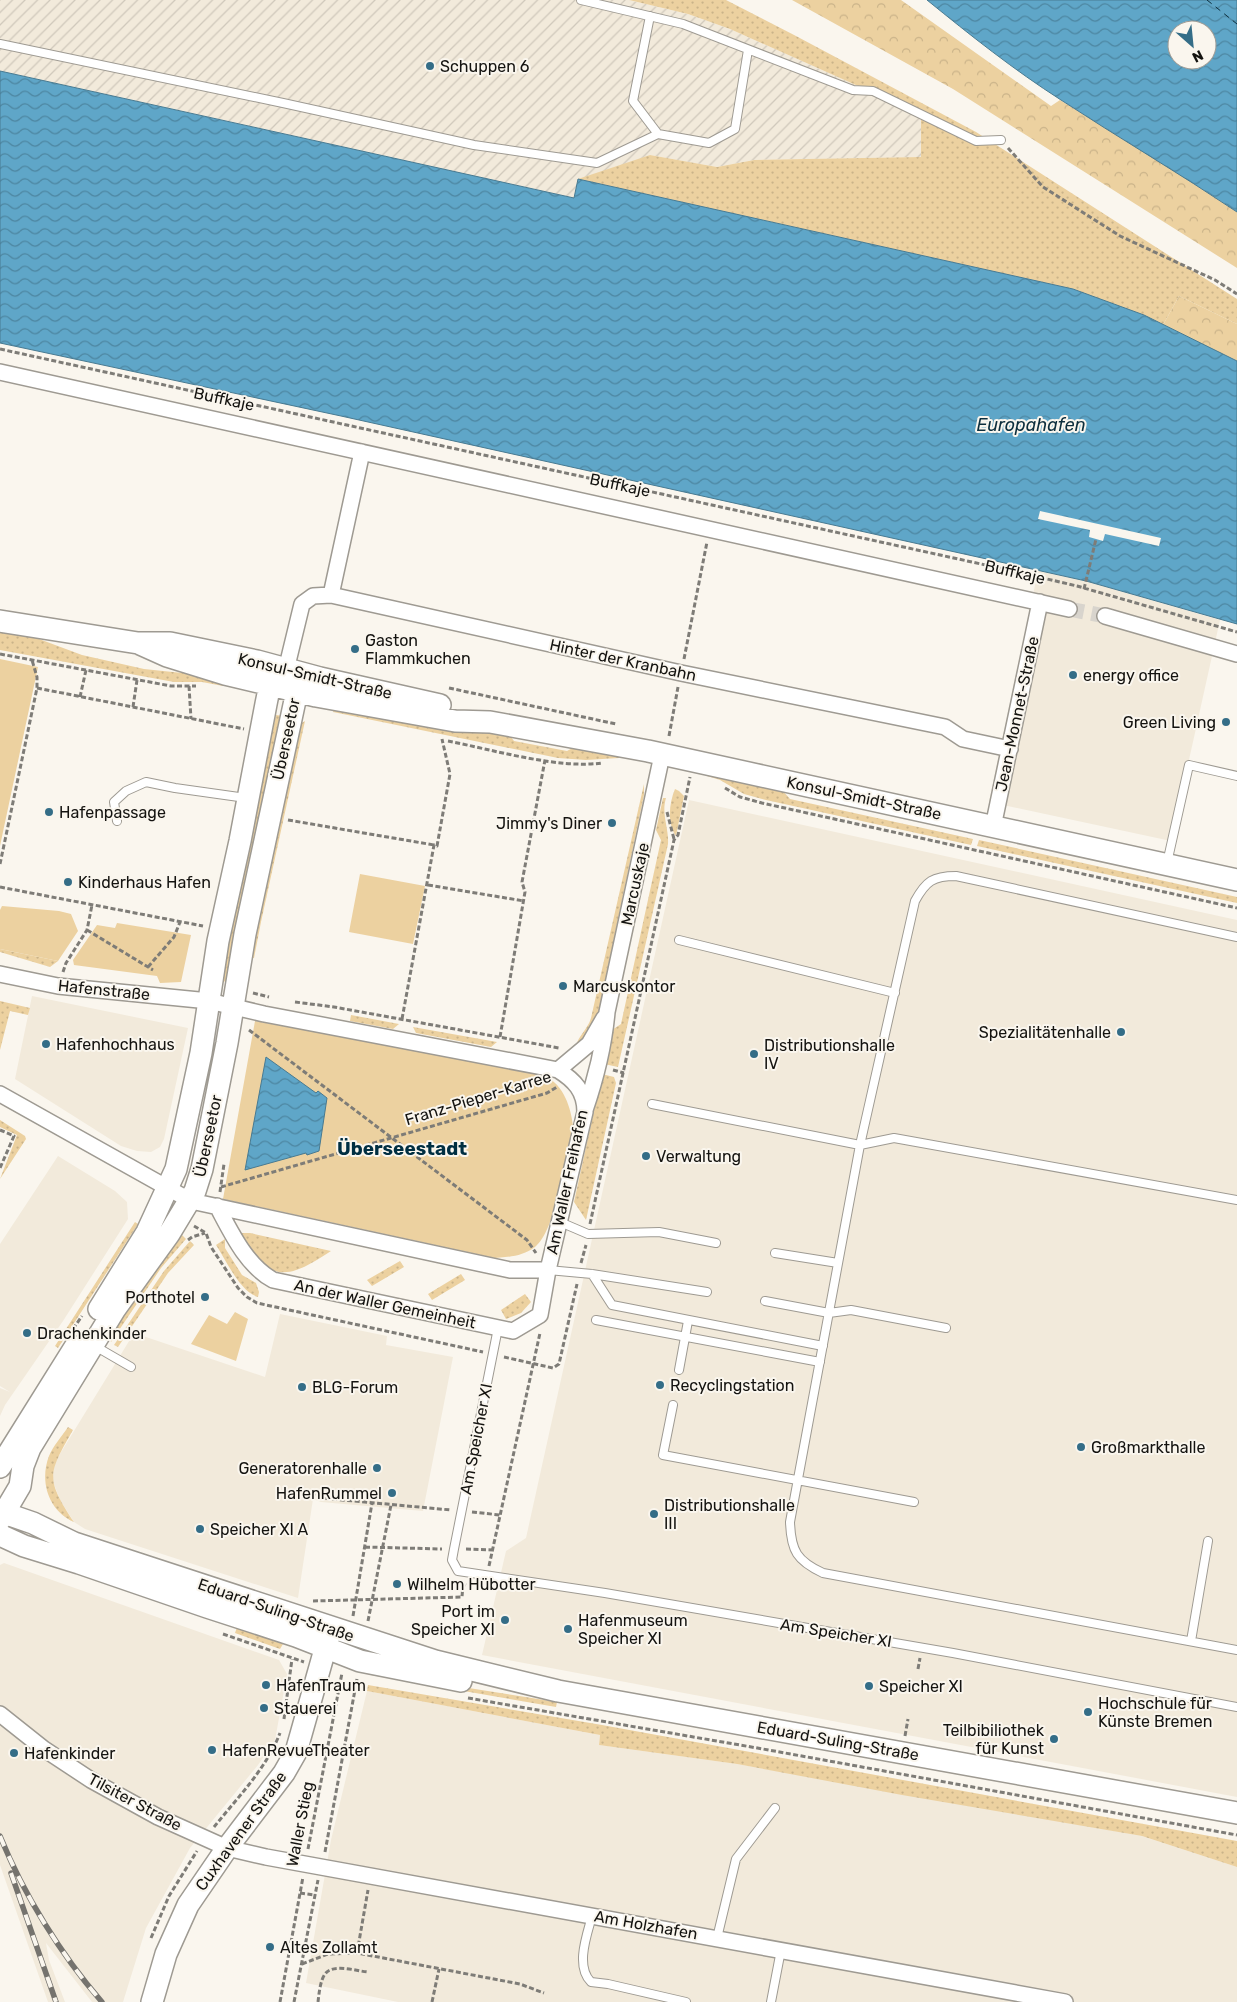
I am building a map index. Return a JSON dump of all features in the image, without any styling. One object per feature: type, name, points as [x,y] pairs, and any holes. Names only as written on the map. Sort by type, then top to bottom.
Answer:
[{"type":"street","name":"Buffkaje","points":[[0,372],[1069,609]]},
{"type":"street","points":[[331,596],[362,452]]},
{"type":"street","name":"Hinter der Kranbahn","points":[[278,677],[302,604],[313,596],[331,596],[681,673],[945,727],[963,739],[1010,749]]},
{"type":"street","name":"Jean-Monnet-Straße","points":[[993,827],[1040,602]]},
{"type":"street","points":[[1105,616],[1237,654]]},
{"type":"street","name":"Konsul-Smidt-Straße","points":[[0,621],[138,643],[170,644],[257,661],[278,677],[453,708],[490,722]]},
{"type":"street","name":"Überseetor","points":[[0,1467],[87,1341],[115,1309],[191,1201],[202,1169],[245,934],[296,691],[278,677],[248,798],[221,930],[201,1053],[176,1169],[147,1232],[87,1341],[30,1448],[23,1466],[20,1486],[1,1515]]},
{"type":"street","name":"Konsul-Smidt-Straße","points":[[296,691],[455,721],[490,722],[663,754],[1237,880]]},
{"type":"street","name":"Marcuskaje","points":[[585,1112],[594,1084],[605,1036],[607,1012],[663,754]]},
{"type":"street","name":"Hafenstraße","points":[[0,974],[58,986],[209,1001]]},
{"type":"street","name":"Am Waller Freihafen","points":[[168,1187],[191,1201],[510,1270],[548,1270],[585,1112],[585,1100],[572,1079],[558,1070],[209,1001]]},
{"type":"street","name":"Marcuskaje","points":[[558,1070],[589,1044],[607,1012]]},
{"type":"street","points":[[0,1094],[168,1187]]},
{"type":"street","name":"An der Waller Gemeinheit","points":[[217,1206],[253,1264],[264,1275],[273,1280],[513,1331],[540,1314]]},
{"type":"street","points":[[540,1314],[548,1270]]},
{"type":"street","name":"Eduard-Suling-Straße","points":[[1,1515],[33,1523],[74,1543],[343,1637],[353,1658],[512,1690],[558,1691]]},
{"type":"street","name":"Eduard-Suling-Straße","points":[[0,1535],[24,1546],[79,1563],[343,1637],[558,1691],[1237,1813]]},
{"type":"street","name":"Cuxhavener Straße","points":[[152,2002],[166,1954],[188,1905],[227,1848],[284,1773],[296,1752],[343,1637]]},
{"type":"street","name":"Tilsiter Straße","points":[[0,1714],[44,1750],[91,1780],[158,1817],[227,1848]]},
{"type":"street","name":"Am Holzhafen","points":[[227,1848],[305,1864],[1065,2002]]},
{"type":"lane","points":[[581,0],[683,24],[853,90],[873,91],[976,141],[1001,140]]},
{"type":"lane","points":[[650,16],[633,101],[658,134]]},
{"type":"lane","points":[[0,44],[273,101],[474,146],[597,163],[658,134],[709,143],[735,129],[748,50]]},
{"type":"lane","points":[[1166,864],[1189,765],[1237,776]]},
{"type":"lane","points":[[117,821],[114,802],[126,791],[146,782],[248,798]]},
{"type":"lane","points":[[1237,937],[956,876],[940,876],[922,888],[915,901],[860,1146],[790,1522],[790,1538],[795,1553],[808,1566],[823,1573],[1237,1650]]},
{"type":"lane","points":[[679,940],[895,993]]},
{"type":"lane","points":[[652,1104],[860,1146],[894,1138],[1237,1200]]},
{"type":"lane","points":[[560,1222],[588,1234],[659,1232],[716,1242]]},
{"type":"lane","points":[[775,1253],[838,1263]]},
{"type":"lane","points":[[548,1270],[592,1274],[707,1292]]},
{"type":"lane","points":[[592,1274],[612,1305],[823,1346]]},
{"type":"lane","points":[[765,1301],[828,1313],[851,1310],[946,1328]]},
{"type":"lane","points":[[596,1320],[820,1362]]},
{"type":"lane","points":[[679,1370],[688,1321]]},
{"type":"lane","name":"Am Speicher XI","points":[[498,1328],[452,1560],[458,1571],[596,1592],[945,1651],[1237,1707]]},
{"type":"lane","points":[[87,1341],[131,1367]]},
{"type":"lane","points":[[673,1405],[663,1455],[914,1502]]},
{"type":"lane","points":[[1190,1641],[1208,1541]]},
{"type":"lane","points":[[717,1938],[736,1859],[775,1808]]},
{"type":"lane","points":[[592,1915],[583,1966],[584,1976],[591,1982],[608,1984],[686,2002]]},
{"type":"lane","points":[[771,2002],[781,1950]]},
{"type":"path","points":[[1001,140],[1043,187],[1120,236],[1215,280],[1237,294]]},
{"type":"path","name":"Buffkaje","points":[[0,349],[1012,571],[1077,586],[1237,632]]},
{"type":"path","points":[[682,508],[684,499]]},
{"type":"path","points":[[746,522],[748,514]]},
{"type":"path","points":[[699,780],[690,778],[663,754],[710,528]]},
{"type":"path","points":[[1084,589],[1096,539]]},
{"type":"path","points":[[1010,580],[1012,571]]},
{"type":"path","points":[[1074,594],[1077,586]]},
{"type":"path","points":[[0,654],[171,686],[199,686]]},
{"type":"path","points":[[0,864],[36,688],[37,678],[32,660]]},
{"type":"path","points":[[80,697],[86,670]]},
{"type":"path","points":[[133,708],[137,680]]},
{"type":"path","points":[[189,686],[191,719]]},
{"type":"path","points":[[36,688],[244,729]]},
{"type":"path","points":[[432,738],[545,760],[585,765],[603,763]]},
{"type":"path","points":[[288,820],[437,846],[450,774],[442,739]]},
{"type":"path","points":[[500,1037],[524,901],[525,892],[522,882],[545,760]]},
{"type":"path","points":[[598,1066],[624,1074],[674,840],[678,835],[690,778]]},
{"type":"path","points":[[717,784],[740,797],[762,803],[1237,908]]},
{"type":"path","points":[[667,808],[674,840]]},
{"type":"path","points":[[402,1020],[434,845]]},
{"type":"path","points":[[428,885],[524,901]]},
{"type":"path","points":[[0,887],[221,930]]},
{"type":"path","points":[[58,986],[66,963],[87,930],[92,905]]},
{"type":"path","points":[[148,967],[174,938],[180,922]]},
{"type":"path","points":[[87,930],[153,970]]},
{"type":"path","points":[[254,993],[271,998]]},
{"type":"path","points":[[287,1001],[334,1007],[572,1050],[578,1054]]},
{"type":"path","name":"Franz-Pieper-Karree","points":[[249,1030],[527,1240],[548,1270]]},
{"type":"path","name":"Franz-Pieper-Karree","points":[[220,1187],[547,1093],[572,1079]]},
{"type":"path","points":[[0,1130],[14,1136],[0,1168]]},
{"type":"path","points":[[206,1233],[211,1247],[238,1288],[247,1297],[257,1302],[534,1364]]},
{"type":"path","points":[[365,1547],[493,1550],[540,1335],[540,1314]]},
{"type":"path","points":[[311,1493],[321,1498],[500,1515]]},
{"type":"path","points":[[343,1637],[356,1599],[372,1503]]},
{"type":"path","points":[[343,1637],[372,1598],[391,1505]]},
{"type":"path","points":[[306,1601],[462,1597],[464,1584],[471,1585]]},
{"type":"path","name":"Waller Stieg","points":[[280,2002],[305,1864],[353,1658]]},
{"type":"path","name":"Waller Stieg","points":[[294,2002],[315,1895],[323,1867],[353,1658]]},
{"type":"path","points":[[918,1669],[920,1661]]},
{"type":"path","points":[[906,1730],[908,1719]]},
{"type":"path","points":[[357,1953],[371,1875]]},
{"type":"path","points":[[300,1893],[315,1895]]},
{"type":"path","points":[[302,1964],[328,1954],[357,1953],[520,1984],[544,1993]]},
{"type":"path","points":[[318,2002],[323,1976],[328,1971],[338,1968],[368,1972]]},
{"type":"path","points":[[432,2002],[440,1969]]},
{"type":"shaded area","points":[[0,0],[629,0],[688,14],[730,29],[921,114],[921,157],[754,160],[717,167],[650,155],[575,198],[0,71]]},
{"type":"shaded area","points":[[1038,571],[1086,581],[1220,620],[1171,841],[989,802]]},
{"type":"shaded area","points":[[689,800],[1237,920],[1237,1797],[482,1655],[506,1551],[526,1538]]},
{"type":"shaded area","points":[[32,996],[188,1028],[164,1139],[160,1147],[151,1152],[137,1151],[121,1146],[15,1079]]},
{"type":"shaded area","points":[[58,1156],[115,1191],[127,1202],[128,1219],[63,1321],[5,1405],[0,1416],[0,1388],[10,1392],[0,1386],[0,1244]]},
{"type":"shaded area","points":[[280,1314],[387,1336],[386,1345],[453,1357],[423,1511],[321,1502],[313,1499],[298,1598],[85,1529],[74,1522],[60,1500],[52,1479],[55,1462],[134,1333],[265,1377]]},
{"type":"shaded area","points":[[4,1563],[279,1660],[287,1674],[275,1740],[258,1765],[190,1848],[146,1928],[123,2002],[92,2002],[46,1943],[49,1960],[65,2002],[48,2002],[0,1865],[0,1565]]},
{"type":"shaded area","points":[[367,1691],[600,1735],[599,1745],[737,1764],[1142,1836],[1237,1867],[1237,2002],[398,2002],[306,1983],[331,1840]]},
{"type":"green space","points":[[629,0],[726,0],[796,36],[976,132],[1237,299],[1237,324],[1179,296],[1163,325],[1143,315],[1073,289],[578,179],[650,155],[717,167],[754,160],[921,157],[921,114],[730,29],[688,14]]},
{"type":"green space","points":[[792,0],[901,0],[1051,106],[1060,100],[1168,166],[1237,212],[1237,268],[953,89]]},
{"type":"green space","points":[[1179,296],[1237,324],[1237,361],[1163,325]]},
{"type":"green space","points":[[0,630],[31,636],[82,655],[144,669],[192,674],[225,683],[223,686],[202,682],[174,682],[0,650]]},
{"type":"green space","points":[[0,659],[38,667],[0,846]]},
{"type":"green space","points":[[334,709],[508,733],[514,741],[567,751],[576,746],[620,755],[619,758],[586,760],[558,758],[333,712]]},
{"type":"green space","points":[[276,715],[283,716],[228,982],[221,981],[229,931]]},
{"type":"green space","points":[[305,721],[254,958],[250,958],[300,724]]},
{"type":"green space","points":[[708,774],[782,790],[790,799],[973,839],[971,845],[766,800],[744,794],[720,780],[707,776]]},
{"type":"green space","points":[[644,784],[644,795],[597,1019],[589,1034],[576,1046],[591,1018]]},
{"type":"green space","points":[[675,789],[684,796],[676,836],[670,820],[671,801]]},
{"type":"green space","points":[[663,798],[666,798],[664,810],[668,844],[618,1067],[604,1064],[612,1030],[621,1024],[661,840],[656,830]]},
{"type":"green space","points":[[979,840],[1237,897],[1237,903],[977,846]]},
{"type":"green space","points":[[360,874],[425,886],[413,944],[349,932]]},
{"type":"green space","points":[[2,906],[59,911],[71,914],[78,931],[58,961],[0,949],[0,910]]},
{"type":"green space","points":[[117,923],[191,935],[181,982],[160,983],[157,976],[74,965],[73,960],[97,925],[115,928]]},
{"type":"green space","points":[[0,949],[58,961],[50,967],[0,952]]},
{"type":"green space","points":[[0,1001],[30,1008],[28,1015],[10,1011],[0,1050]]},
{"type":"green space","points":[[351,1015],[399,1024],[393,1029],[350,1021]]},
{"type":"green space","points":[[255,1021],[526,1070],[552,1080],[562,1091],[573,1126],[555,1209],[549,1225],[535,1247],[521,1254],[495,1258],[223,1199]]},
{"type":"green space","points":[[413,1027],[497,1042],[491,1047],[416,1033]]},
{"type":"green space","points":[[602,1074],[614,1077],[616,1083],[586,1220],[574,1202]]},
{"type":"green space","points":[[0,1120],[25,1136],[26,1139],[0,1179],[17,1135],[0,1127]]},
{"type":"green space","points":[[135,1222],[138,1224],[58,1348],[55,1346]]},
{"type":"green space","points":[[241,1233],[250,1233],[331,1251],[296,1270],[278,1272],[269,1269],[261,1262]]},
{"type":"green space","points":[[182,1235],[186,1239],[161,1268],[111,1342],[109,1335],[157,1264]]},
{"type":"green space","points":[[225,1239],[225,1248],[242,1275],[256,1283],[259,1292],[258,1297],[251,1294],[239,1282],[216,1245]]},
{"type":"green space","points":[[190,1241],[194,1245],[168,1273],[118,1347],[114,1345],[164,1271]]},
{"type":"green space","points":[[400,1261],[404,1267],[372,1286],[367,1280]]},
{"type":"green space","points":[[461,1274],[465,1280],[432,1300],[428,1294]]},
{"type":"green space","points":[[525,1294],[531,1302],[521,1313],[506,1319],[501,1310]]},
{"type":"green space","points":[[235,1312],[248,1319],[236,1361],[191,1344],[209,1315],[227,1324]]},
{"type":"green space","points":[[68,1427],[73,1430],[59,1457],[53,1476],[58,1495],[74,1522],[58,1511],[52,1503],[48,1495],[45,1476],[49,1456]]},
{"type":"green space","points":[[237,1627],[283,1644],[280,1649],[235,1633]]},
{"type":"green space","points":[[371,1670],[557,1702],[556,1707],[371,1675]]},
{"type":"green space","points":[[368,1685],[602,1725],[1237,1841],[1237,1867],[1142,1836],[902,1795],[737,1764],[599,1745],[600,1735],[367,1691]]},
{"type":"water","points":[[927,0],[1237,0],[1237,212],[1044,89]]},
{"type":"water","name":"Europahafen","points":[[0,71],[574,198],[578,179],[1073,289],[1144,315],[1237,361],[1237,624],[1086,581],[341,416],[0,343]]},
{"type":"water","points":[[266,1057],[316,1093],[318,1091],[327,1098],[319,1151],[245,1170]]},
{"type":"pier","points":[[1040,511],[1161,538],[1159,546],[1105,534],[1103,541],[1089,537],[1090,530],[1038,519]]},
{"type":"ferry route","points":[[1207,0],[1237,24]]},
{"type":"tunnel","points":[[1069,609],[1105,616]]},
{"type":"railway","points":[[0,1836],[20,1880],[45,1924],[72,1965],[102,2002]]},
{"type":"railway","points":[[11,1873],[56,2002]]},
{"type":"place","name":"Schuppen 6","points":[[430,66]]},
{"type":"place","name":"Gaston Flammkuchen","points":[[355,649]]},
{"type":"place","name":"energy office","points":[[1073,675]]},
{"type":"place","name":"Green Living","points":[[1226,722]]},
{"type":"place","name":"Hafenpassage","points":[[49,812]]},
{"type":"place","name":"Jimmy's Diner","points":[[612,823]]},
{"type":"place","name":"Kinderhaus Hafen","points":[[68,882]]},
{"type":"place","name":"Marcuskontor","points":[[563,986]]},
{"type":"place","name":"Spezialitätenhalle","points":[[1121,1032]]},
{"type":"place","name":"Hafenhochhaus","points":[[46,1044]]},
{"type":"place","name":"Distributionshalle IV","points":[[754,1054]]},
{"type":"place","name":"Verwaltung","points":[[646,1156]]},
{"type":"place","name":"Porthotel","points":[[205,1297]]},
{"type":"place","name":"Drachenkinder","points":[[27,1333]]},
{"type":"place","name":"Recyclingstation","points":[[660,1385]]},
{"type":"place","name":"BLG-Forum","points":[[302,1387]]},
{"type":"place","name":"Großmarkthalle","points":[[1081,1447]]},
{"type":"place","name":"Generatorenhalle","points":[[377,1468]]},
{"type":"place","name":"HafenRummel","points":[[392,1493]]},
{"type":"place","name":"Distributionshalle III","points":[[654,1514]]},
{"type":"place","name":"Speicher XI A","points":[[200,1529]]},
{"type":"place","name":"Wilhelm Hübotter","points":[[397,1584]]},
{"type":"place","name":"Port im Speicher XI","points":[[505,1620]]},
{"type":"place","name":"Hafenmuseum Speicher XI","points":[[568,1629]]},
{"type":"place","name":"HafenTraum","points":[[266,1685]]},
{"type":"place","name":"Speicher XI","points":[[869,1686]]},
{"type":"place","name":"Stauerei","points":[[264,1708]]},
{"type":"place","name":"Hochschule für Künste Bremen","points":[[1088,1712]]},
{"type":"place","name":"Teilbibiliothek für Kunst","points":[[1054,1739]]},
{"type":"place","name":"HafenRevueTheater","points":[[212,1750]]},
{"type":"place","name":"Hafenkinder","points":[[14,1753]]},
{"type":"place","name":"Altes Zollamt","points":[[270,1947]]},
{"type":"district","name":"Überseestadt","points":[[402,1148]]}]
